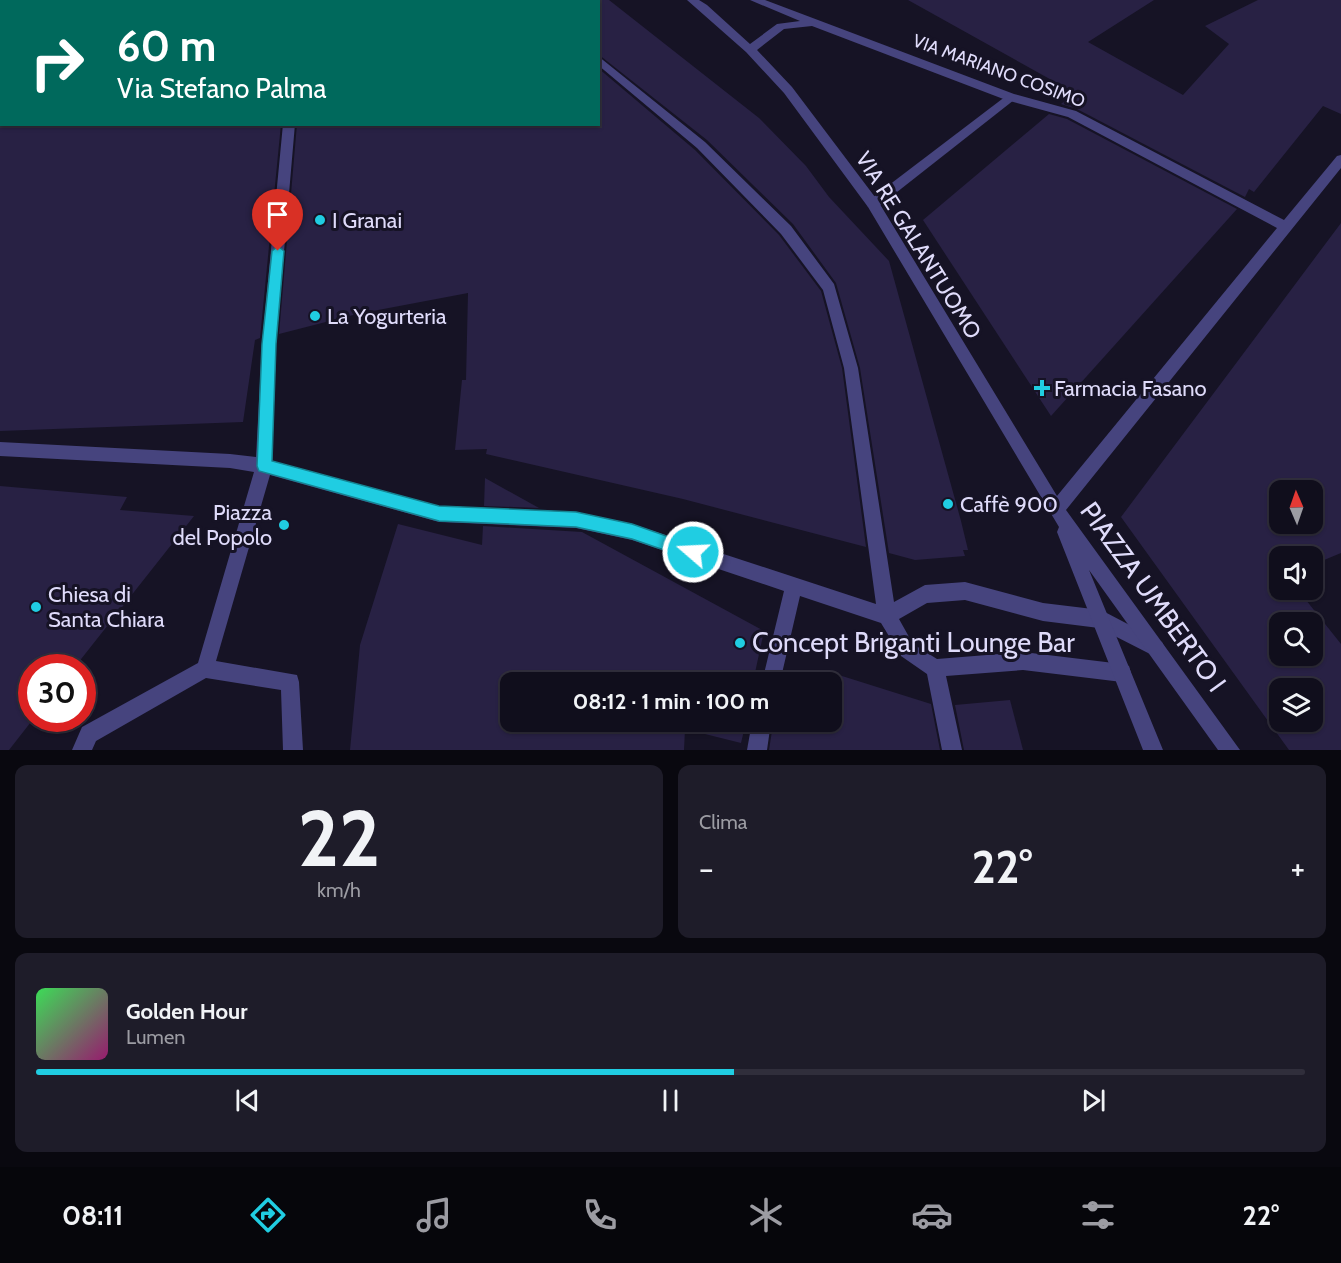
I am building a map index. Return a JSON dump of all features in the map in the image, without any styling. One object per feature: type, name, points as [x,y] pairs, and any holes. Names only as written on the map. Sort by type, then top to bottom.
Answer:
[{"type":"street","name":"VIA RE GALANTUOMO","points":[[692,0],[703,7],[750,50],[788,90],[873,204],[1056,510]]},
{"type":"street","name":"VIA MARIANO COSIMO","points":[[755,0],[1010,97],[1072,114],[1286,227]]},
{"type":"street","points":[[750,50],[781,26],[815,23]]},
{"type":"street","points":[[600,61],[701,145],[786,230],[828,288],[851,368],[887,616],[907,650],[935,668],[1023,661],[1122,673]]},
{"type":"street","points":[[873,204],[1010,97]]},
{"type":"street","points":[[205,669],[264,466],[269,344],[289,126]]},
{"type":"street","points":[[1056,510],[1341,159]]},
{"type":"street","points":[[0,449],[230,461],[264,466],[439,514],[576,520],[632,532],[887,616],[925,594],[965,591],[1043,612],[1101,619],[1156,648]]},
{"type":"street","name":"PIAZZA UMBERTO I","points":[[1056,510],[1153,750]]},
{"type":"street","name":"PIAZZA UMBERTO I","points":[[1056,510],[1230,750]]},
{"type":"street","points":[[773,672],[794,586]]},
{"type":"street","points":[[935,668],[952,750]]},
{"type":"street","points":[[82,750],[89,734],[205,669],[290,682],[293,750]]},
{"type":"street","points":[[756,750],[760,732]]},
{"type":"building","points":[[600,0],[609,0],[759,118],[806,166],[829,197],[889,261],[961,521],[968,550],[963,550],[965,556],[915,560],[889,553],[860,368],[836,283],[793,224],[707,140],[600,56]]},
{"type":"building","points":[[908,0],[1154,0],[1088,42],[1183,95],[1229,44],[1205,26],[1258,0],[1341,0],[1341,114],[1323,106],[1254,192],[1249,189],[1245,197],[1077,109],[1061,104],[1075,93]]},
{"type":"building","points":[[600,70],[695,150],[779,235],[821,291],[842,368],[866,547],[683,499],[486,454],[487,449],[455,450],[462,380],[466,380],[468,293],[357,314],[279,334],[297,126],[600,126]]},
{"type":"building","points":[[1049,114],[1067,119],[1237,209],[1051,416],[923,220]]},
{"type":"building","points":[[0,126],[281,126],[260,338],[255,340],[243,422],[0,431]]},
{"type":"building","points":[[1341,223],[1341,553],[1323,560],[1323,546],[1269,546],[1269,600],[1306,600],[1316,612],[1269,612],[1269,666],[1323,666],[1323,621],[1341,644],[1341,750],[1289,750],[1276,732],[1323,732],[1323,678],[1269,678],[1269,722],[1121,517]]},
{"type":"building","points":[[485,478],[539,508],[484,506]]},
{"type":"building","points":[[0,486],[127,497],[120,510],[194,516],[85,654],[18,654],[18,732],[23,732],[9,750],[0,750]]},
{"type":"building","points":[[398,524],[482,545],[483,526],[582,532],[764,631],[755,672],[500,672],[500,732],[685,732],[684,750],[350,750],[360,645]]},
{"type":"building","points":[[842,676],[931,704],[940,750],[769,750],[772,732],[842,732]]},
{"type":"building","points":[[1010,700],[1023,750],[964,750],[955,705]]},
{"type":"building","points":[[697,732],[744,732],[741,743]]},
{"type":"place","name":"I Granai","points":[[320,220]]},
{"type":"place","name":"La Yogurteria","points":[[315,316]]},
{"type":"place","name":"Farmacia Fasano","points":[[1042,388]]},
{"type":"place","name":"Caffè 900","points":[[948,504]]},
{"type":"place","name":"Piazza del Popolo","points":[[284,525]]},
{"type":"place","name":"Chiesa di Santa Chiara","points":[[36,607]]},
{"type":"place","name":"Concept Briganti Lounge Bar","points":[[740,643]]},
{"type":"route","points":[[278,251],[269,344],[264,466],[439,514],[576,520],[632,532],[693,552]]}]
